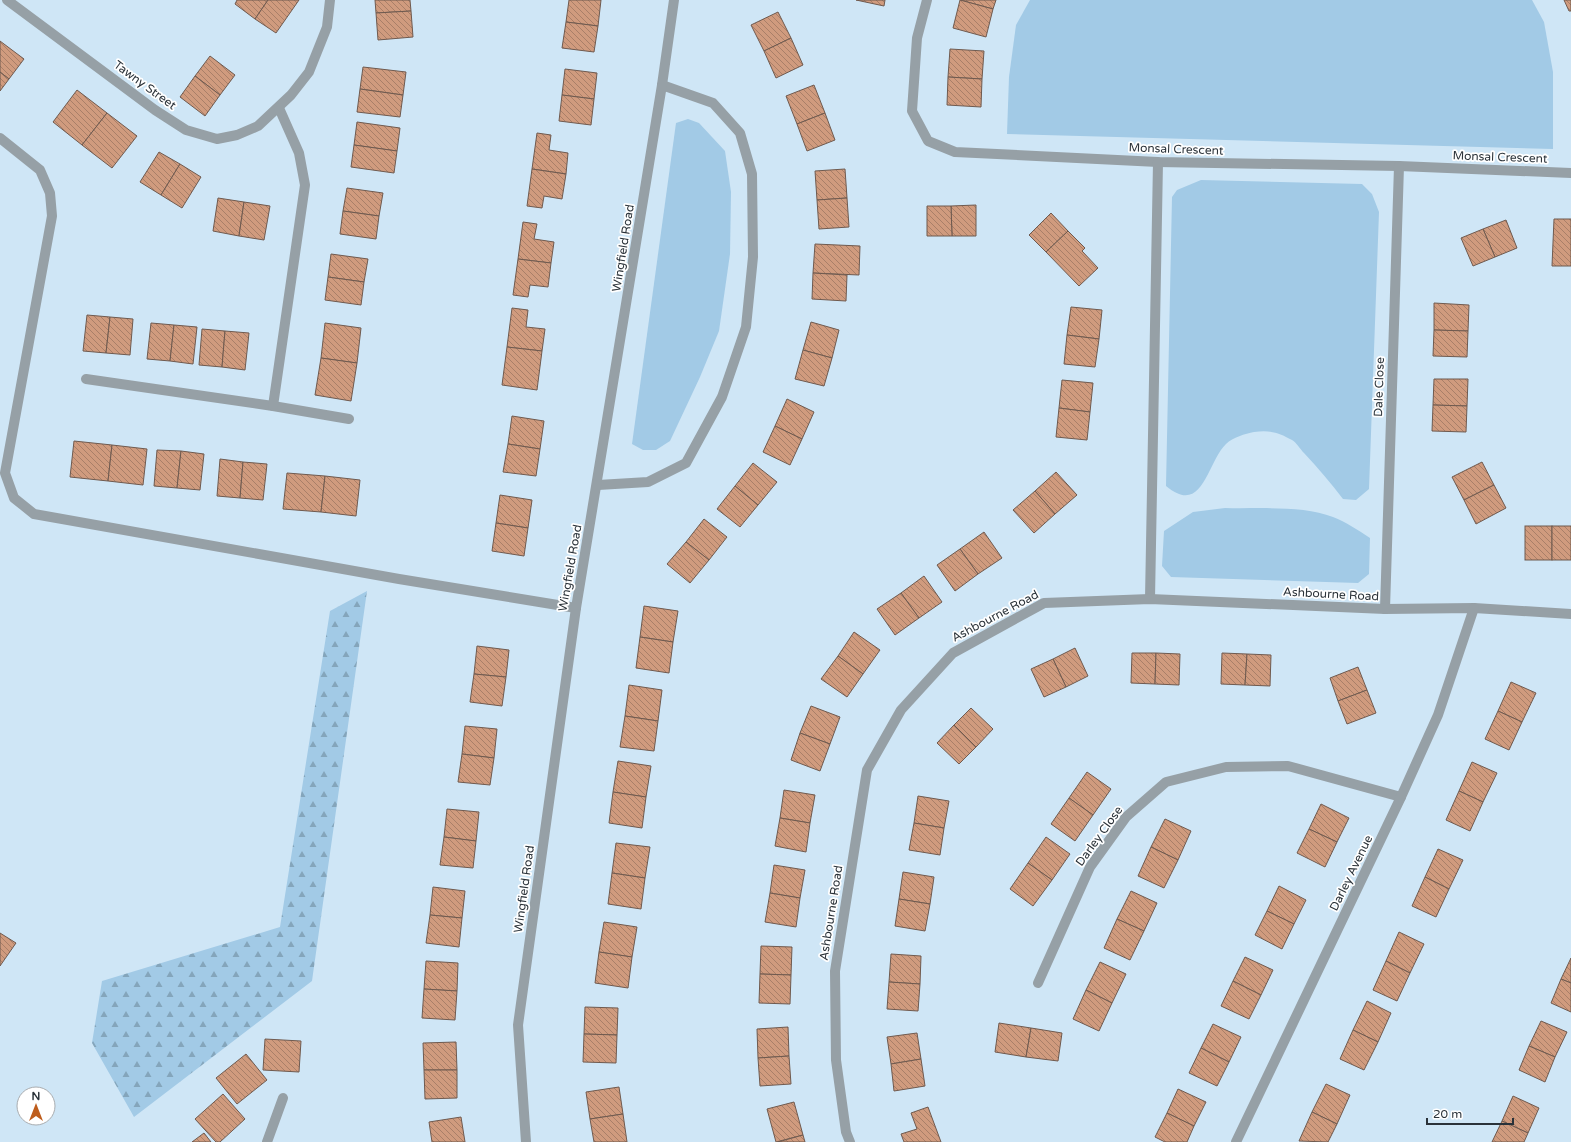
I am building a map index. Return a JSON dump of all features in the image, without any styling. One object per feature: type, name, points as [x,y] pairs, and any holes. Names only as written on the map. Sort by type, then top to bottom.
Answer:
[{"type":"street","name":"Tawny Street","points":[[7,0],[156,110],[186,130],[217,139],[238,135],[258,126],[279,108],[309,72],[327,27],[330,0]]},
{"type":"street","name":"Wingfield Road","points":[[526,1142],[518,1025],[576,608],[598,485],[662,85],[674,0]]},
{"type":"street","name":"Monsal Crescent","points":[[927,0],[917,38],[912,111],[928,140],[955,152],[1158,162],[1399,166],[1571,173]]},
{"type":"street","points":[[598,485],[648,482],[686,463],[722,397],[746,327],[753,257],[752,174],[740,133],[713,103],[662,85]]},
{"type":"street","points":[[273,406],[305,185],[299,152],[279,108]]},
{"type":"street","points":[[0,138],[40,170],[50,193],[52,216],[5,473],[14,498],[34,514],[398,579],[576,608]]},
{"type":"street","points":[[1150,599],[1158,162]]},
{"type":"street","name":"Dale Close","points":[[1385,609],[1399,166]]},
{"type":"street","points":[[86,380],[273,406],[349,419]]},
{"type":"street","name":"Ashbourne Road","points":[[850,1142],[846,1132],[836,1060],[835,971],[867,770],[901,710],[953,652],[1044,603],[1150,599],[1385,609],[1474,608],[1571,614]]},
{"type":"street","name":"Darley Avenue","points":[[1236,1142],[1401,797],[1438,715],[1474,608]]},
{"type":"street","name":"Darley Close","points":[[1038,983],[1090,866],[1126,817],[1166,782],[1226,767],[1288,766],[1401,797]]},
{"type":"street","points":[[267,1142],[283,1098]]},
{"type":"green space","points":[[1030,0],[1532,0],[1544,22],[1553,72],[1553,149],[1007,134],[1009,77],[1016,25]]},
{"type":"green space","points":[[688,119],[699,123],[725,151],[731,192],[730,254],[719,331],[700,377],[670,441],[656,450],[643,450],[632,444],[676,123]]},
{"type":"green space","points":[[1201,180],[1362,184],[1372,194],[1379,212],[1369,489],[1356,500],[1343,499],[1294,441],[1273,432],[1259,431],[1232,439],[1219,452],[1203,483],[1196,491],[1188,495],[1178,494],[1166,486],[1172,197],[1177,190]]},
{"type":"green space","points":[[1225,508],[1294,509],[1321,513],[1338,519],[1370,538],[1369,574],[1358,583],[1171,577],[1162,566],[1164,531],[1193,512]]},
{"type":"green space","points":[[367,591],[312,981],[134,1117],[92,1043],[102,981],[280,927],[330,611]]},
{"type":"building","points":[[237,0],[268,0],[255,19],[235,4]]},
{"type":"building","points":[[268,0],[299,0],[276,33],[255,19]]},
{"type":"building","points":[[375,0],[410,0],[411,11],[376,13]]},
{"type":"building","points":[[569,0],[601,0],[598,26],[566,22]]},
{"type":"building","points":[[856,0],[885,0],[884,6]]},
{"type":"building","points":[[960,0],[996,0],[993,9]]},
{"type":"building","points":[[960,0],[993,9],[986,37],[953,28]]},
{"type":"building","points":[[1564,0],[1571,0],[1571,11],[1569,11]]},
{"type":"building","points":[[411,11],[413,37],[378,40],[376,13]]},
{"type":"building","points":[[778,12],[791,38],[764,51],[751,25]]},
{"type":"building","points":[[566,22],[598,26],[594,52],[562,48]]},
{"type":"building","points":[[791,38],[803,65],[776,78],[764,51]]},
{"type":"building","points":[[0,41],[24,59],[9,79],[0,72]]},
{"type":"building","points":[[950,49],[984,51],[982,79],[948,77]]},
{"type":"building","points":[[210,56],[235,75],[220,95],[195,76]]},
{"type":"building","points":[[363,67],[406,72],[403,95],[360,89]]},
{"type":"building","points":[[565,69],[597,73],[594,99],[562,95]]},
{"type":"building","points":[[0,72],[9,79],[0,91]]},
{"type":"building","points":[[195,76],[220,95],[205,116],[180,97]]},
{"type":"building","points":[[948,77],[982,79],[981,107],[947,105]]},
{"type":"building","points":[[814,85],[825,113],[797,124],[786,96]]},
{"type":"building","points":[[360,89],[403,95],[400,117],[357,112]]},
{"type":"building","points":[[77,90],[107,113],[82,145],[53,122]]},
{"type":"building","points":[[562,95],[594,99],[591,125],[559,121]]},
{"type":"building","points":[[107,113],[137,136],[112,168],[82,145]]},
{"type":"building","points":[[825,113],[835,140],[807,151],[797,124]]},
{"type":"building","points":[[357,122],[400,128],[397,151],[354,145]]},
{"type":"building","points":[[537,133],[551,135],[549,150],[568,153],[566,174],[532,169]]},
{"type":"building","points":[[354,145],[397,151],[394,173],[351,167]]},
{"type":"building","points":[[159,152],[180,164],[161,195],[140,182]]},
{"type":"building","points":[[180,164],[201,177],[182,208],[161,195]]},
{"type":"building","points":[[532,169],[566,174],[562,199],[544,196],[542,208],[527,206]]},
{"type":"building","points":[[845,169],[847,198],[817,200],[815,171]]},
{"type":"building","points":[[347,188],[383,193],[379,216],[343,211]]},
{"type":"building","points":[[218,198],[244,202],[239,236],[213,231]]},
{"type":"building","points":[[847,198],[849,227],[819,229],[817,200]]},
{"type":"building","points":[[244,202],[270,206],[264,240],[239,236]]},
{"type":"building","points":[[976,205],[976,236],[952,236],[951,206]]},
{"type":"building","points":[[927,206],[951,206],[952,236],[927,236]]},
{"type":"building","points":[[343,211],[379,216],[376,239],[340,234]]},
{"type":"building","points":[[1051,213],[1068,231],[1046,252],[1029,235]]},
{"type":"building","points":[[1554,219],[1571,219],[1571,266],[1552,266]]},
{"type":"building","points":[[1506,220],[1517,248],[1495,257],[1483,229]]},
{"type":"building","points":[[523,222],[537,224],[534,239],[554,242],[551,263],[518,259]]},
{"type":"building","points":[[1483,229],[1495,257],[1473,266],[1461,238]]},
{"type":"building","points":[[1068,231],[1085,248],[1082,251],[1098,268],[1079,286],[1046,252]]},
{"type":"building","points":[[815,244],[860,246],[859,275],[813,273]]},
{"type":"building","points":[[331,254],[368,259],[364,282],[328,277]]},
{"type":"building","points":[[518,259],[551,263],[548,287],[530,285],[528,297],[513,295]]},
{"type":"building","points":[[813,273],[847,275],[846,301],[812,299]]},
{"type":"building","points":[[328,277],[364,282],[361,305],[325,300]]},
{"type":"building","points":[[1434,303],[1469,305],[1468,331],[1434,330]]},
{"type":"building","points":[[1071,307],[1102,310],[1099,339],[1067,335]]},
{"type":"building","points":[[512,308],[528,310],[526,327],[545,329],[542,351],[507,347]]},
{"type":"building","points":[[87,315],[110,317],[106,353],[83,351]]},
{"type":"building","points":[[110,317],[133,319],[130,355],[106,353]]},
{"type":"building","points":[[811,322],[839,330],[832,358],[803,350]]},
{"type":"building","points":[[151,323],[174,325],[170,361],[147,359]]},
{"type":"building","points":[[325,323],[361,328],[357,363],[321,358]]},
{"type":"building","points":[[174,325],[197,327],[193,364],[170,361]]},
{"type":"building","points":[[202,329],[225,331],[222,367],[199,365]]},
{"type":"building","points":[[1434,330],[1468,331],[1467,357],[1433,356]]},
{"type":"building","points":[[225,331],[249,333],[245,370],[222,367]]},
{"type":"building","points":[[1067,335],[1099,339],[1095,367],[1064,364]]},
{"type":"building","points":[[507,347],[542,351],[537,390],[502,385]]},
{"type":"building","points":[[803,350],[832,358],[824,386],[795,379]]},
{"type":"building","points":[[321,358],[357,363],[351,401],[315,395]]},
{"type":"building","points":[[1434,379],[1468,379],[1467,406],[1433,405]]},
{"type":"building","points":[[1062,380],[1093,383],[1090,412],[1059,408]]},
{"type":"building","points":[[787,399],[814,412],[802,439],[775,426]]},
{"type":"building","points":[[1433,405],[1467,406],[1466,432],[1432,431]]},
{"type":"building","points":[[1059,408],[1090,412],[1087,440],[1056,437]]},
{"type":"building","points":[[512,416],[544,421],[540,449],[508,444]]},
{"type":"building","points":[[775,426],[802,439],[790,465],[763,452]]},
{"type":"building","points":[[74,441],[112,445],[108,481],[70,477]]},
{"type":"building","points":[[508,444],[540,449],[536,476],[503,472]]},
{"type":"building","points":[[112,445],[147,449],[143,485],[108,481]]},
{"type":"building","points":[[157,450],[181,451],[177,488],[154,486]]},
{"type":"building","points":[[181,451],[204,454],[200,490],[177,488]]},
{"type":"building","points":[[220,459],[243,462],[240,498],[217,496]]},
{"type":"building","points":[[243,462],[267,464],[263,500],[240,498]]},
{"type":"building","points":[[1482,462],[1494,485],[1464,500],[1452,477]]},
{"type":"building","points":[[753,463],[777,482],[758,505],[735,486]]},
{"type":"building","points":[[1056,472],[1077,495],[1055,514],[1035,491]]},
{"type":"building","points":[[287,473],[325,476],[321,512],[283,509]]},
{"type":"building","points":[[325,476],[360,480],[356,516],[321,512]]},
{"type":"building","points":[[1494,485],[1506,508],[1476,524],[1464,500]]},
{"type":"building","points":[[735,486],[758,505],[740,527],[717,509]]},
{"type":"building","points":[[1035,491],[1055,514],[1034,533],[1013,510]]},
{"type":"building","points":[[500,495],[532,500],[528,528],[496,523]]},
{"type":"building","points":[[704,519],[727,537],[709,560],[686,542]]},
{"type":"building","points":[[496,523],[528,528],[524,556],[492,551]]},
{"type":"building","points":[[1525,526],[1552,526],[1552,560],[1525,560]]},
{"type":"building","points":[[1552,526],[1571,526],[1571,560],[1552,560]]},
{"type":"building","points":[[984,532],[1002,558],[978,574],[960,549]]},
{"type":"building","points":[[686,542],[709,560],[690,583],[667,564]]},
{"type":"building","points":[[960,549],[978,574],[955,591],[937,565]]},
{"type":"building","points":[[924,576],[942,602],[919,618],[901,593]]},
{"type":"building","points":[[901,593],[919,618],[895,635],[877,609]]},
{"type":"building","points":[[644,606],[678,611],[673,642],[640,637]]},
{"type":"building","points":[[854,632],[880,650],[863,674],[838,656]]},
{"type":"building","points":[[640,637],[673,642],[669,673],[636,668]]},
{"type":"building","points":[[477,646],[509,650],[506,677],[474,674]]},
{"type":"building","points":[[1075,648],[1088,676],[1066,687],[1053,659]]},
{"type":"building","points":[[1132,653],[1156,653],[1155,684],[1131,683]]},
{"type":"building","points":[[1156,653],[1180,654],[1179,685],[1155,684]]},
{"type":"building","points":[[1222,653],[1247,654],[1245,685],[1221,684]]},
{"type":"building","points":[[1247,654],[1271,655],[1270,686],[1245,685]]},
{"type":"building","points":[[838,656],[863,674],[847,697],[821,679]]},
{"type":"building","points":[[1053,659],[1066,687],[1044,697],[1031,669]]},
{"type":"building","points":[[1358,667],[1367,690],[1338,701],[1330,678]]},
{"type":"building","points":[[474,674],[506,677],[502,706],[470,702]]},
{"type":"building","points":[[1511,682],[1536,693],[1522,722],[1498,711]]},
{"type":"building","points":[[629,685],[662,690],[658,721],[625,716]]},
{"type":"building","points":[[1367,690],[1376,713],[1347,724],[1338,701]]},
{"type":"building","points":[[811,706],[840,717],[830,744],[800,733]]},
{"type":"building","points":[[971,708],[993,729],[976,747],[954,725]]},
{"type":"building","points":[[1498,711],[1522,722],[1509,750],[1485,739]]},
{"type":"building","points":[[625,716],[658,721],[654,751],[620,747]]},
{"type":"building","points":[[954,725],[976,747],[959,764],[937,743]]},
{"type":"building","points":[[465,726],[497,729],[494,758],[462,754]]},
{"type":"building","points":[[800,733],[830,744],[820,771],[791,760]]},
{"type":"building","points":[[462,754],[494,758],[490,785],[458,782]]},
{"type":"building","points":[[618,761],[651,766],[646,797],[613,792]]},
{"type":"building","points":[[1472,762],[1497,773],[1483,802],[1459,791]]},
{"type":"building","points":[[1087,772],[1111,789],[1093,815],[1069,798]]},
{"type":"building","points":[[784,790],[815,795],[810,823],[780,818]]},
{"type":"building","points":[[1459,791],[1483,802],[1470,831],[1446,820]]},
{"type":"building","points":[[613,792],[646,797],[642,828],[609,823]]},
{"type":"building","points":[[918,796],[949,801],[944,828],[914,823]]},
{"type":"building","points":[[1069,798],[1093,815],[1075,841],[1051,824]]},
{"type":"building","points":[[1321,804],[1349,818],[1337,842],[1309,829]]},
{"type":"building","points":[[447,809],[479,812],[476,841],[444,837]]},
{"type":"building","points":[[780,818],[810,823],[806,852],[775,846]]},
{"type":"building","points":[[1165,819],[1191,831],[1178,860],[1151,847]]},
{"type":"building","points":[[914,823],[944,828],[940,855],[909,850]]},
{"type":"building","points":[[1309,829],[1337,842],[1325,867],[1297,853]]},
{"type":"building","points":[[444,837],[476,841],[473,868],[440,865]]},
{"type":"building","points":[[1046,837],[1070,854],[1052,880],[1028,863]]},
{"type":"building","points":[[616,843],[650,847],[645,878],[612,873]]},
{"type":"building","points":[[1151,847],[1178,860],[1164,888],[1138,876]]},
{"type":"building","points":[[1438,849],[1463,860],[1449,889],[1425,877]]},
{"type":"building","points":[[1028,863],[1052,880],[1033,906],[1010,889]]},
{"type":"building","points":[[774,865],[805,870],[800,898],[770,893]]},
{"type":"building","points":[[903,872],[934,877],[930,904],[899,899]]},
{"type":"building","points":[[612,873],[645,878],[641,909],[608,904]]},
{"type":"building","points":[[1425,877],[1449,889],[1436,917],[1412,906]]},
{"type":"building","points":[[1279,886],[1306,900],[1294,924],[1267,911]]},
{"type":"building","points":[[433,887],[465,891],[462,918],[430,915]]},
{"type":"building","points":[[1131,891],[1157,903],[1144,931],[1117,919]]},
{"type":"building","points":[[770,893],[800,898],[796,927],[765,922]]},
{"type":"building","points":[[899,899],[930,904],[925,931],[895,926]]},
{"type":"building","points":[[1267,911],[1294,924],[1282,949],[1255,935]]},
{"type":"building","points":[[430,915],[462,918],[459,947],[426,943]]},
{"type":"building","points":[[1117,919],[1144,931],[1130,960],[1104,948]]},
{"type":"building","points":[[604,922],[637,927],[632,957],[599,952]]},
{"type":"building","points":[[1399,932],[1424,944],[1410,973],[1386,961]]},
{"type":"building","points":[[0,933],[16,943],[0,966]]},
{"type":"building","points":[[761,946],[792,947],[791,975],[760,974]]},
{"type":"building","points":[[599,952],[632,957],[628,988],[595,983]]},
{"type":"building","points":[[891,954],[921,956],[920,984],[889,982]]},
{"type":"building","points":[[1245,957],[1273,970],[1261,995],[1233,981]]},
{"type":"building","points":[[1571,958],[1571,983],[1561,979]]},
{"type":"building","points":[[426,961],[458,963],[457,991],[424,989]]},
{"type":"building","points":[[1386,961],[1410,973],[1397,1001],[1373,990]]},
{"type":"building","points":[[1100,962],[1126,974],[1112,1003],[1086,990]]},
{"type":"building","points":[[760,974],[791,975],[790,1004],[759,1003]]},
{"type":"building","points":[[1561,979],[1571,983],[1571,1012],[1551,1003]]},
{"type":"building","points":[[1233,981],[1261,995],[1249,1019],[1221,1006]]},
{"type":"building","points":[[889,982],[920,984],[918,1011],[887,1009]]},
{"type":"building","points":[[424,989],[457,991],[455,1020],[422,1018]]},
{"type":"building","points":[[1086,990],[1112,1003],[1099,1031],[1073,1019]]},
{"type":"building","points":[[1367,1001],[1391,1013],[1378,1042],[1353,1030]]},
{"type":"building","points":[[585,1007],[618,1008],[617,1035],[584,1034]]},
{"type":"building","points":[[1541,1021],[1567,1032],[1555,1057],[1529,1046]]},
{"type":"building","points":[[999,1023],[1031,1028],[1026,1057],[995,1052]]},
{"type":"building","points":[[1213,1024],[1241,1037],[1229,1062],[1201,1048]]},
{"type":"building","points":[[788,1027],[789,1056],[758,1058],[757,1029]]},
{"type":"building","points":[[1031,1028],[1062,1033],[1058,1061],[1026,1057]]},
{"type":"building","points":[[1353,1030],[1378,1042],[1364,1070],[1340,1059]]},
{"type":"building","points":[[917,1033],[921,1059],[891,1064],[887,1037]]},
{"type":"building","points":[[584,1034],[617,1035],[616,1063],[583,1062]]},
{"type":"building","points":[[265,1039],[301,1041],[299,1072],[263,1070]]},
{"type":"building","points":[[456,1042],[457,1070],[424,1070],[423,1043]]},
{"type":"building","points":[[1529,1046],[1555,1057],[1545,1082],[1519,1070]]},
{"type":"building","points":[[1201,1048],[1229,1062],[1217,1086],[1189,1073]]},
{"type":"building","points":[[246,1054],[267,1080],[237,1104],[216,1078]]},
{"type":"building","points":[[789,1056],[791,1084],[760,1086],[758,1058]]},
{"type":"building","points":[[921,1059],[925,1086],[894,1091],[891,1064]]},
{"type":"building","points":[[424,1070],[457,1070],[457,1098],[425,1099]]},
{"type":"building","points":[[1326,1084],[1350,1095],[1337,1124],[1312,1112]]},
{"type":"building","points":[[619,1087],[623,1114],[590,1119],[586,1092]]},
{"type":"building","points":[[1178,1089],[1206,1102],[1194,1126],[1167,1113]]},
{"type":"building","points":[[223,1094],[245,1119],[220,1142],[216,1142],[195,1119]]},
{"type":"building","points":[[1513,1096],[1539,1108],[1528,1133],[1502,1121]]},
{"type":"building","points":[[794,1102],[803,1135],[776,1142],[767,1109]]},
{"type":"building","points":[[928,1107],[941,1142],[904,1142],[901,1134],[917,1129],[911,1113]]},
{"type":"building","points":[[1312,1112],[1337,1124],[1328,1142],[1299,1141]]},
{"type":"building","points":[[1167,1113],[1194,1126],[1187,1142],[1165,1142],[1155,1137]]},
{"type":"building","points":[[623,1114],[627,1142],[594,1142],[590,1119]]},
{"type":"building","points":[[461,1117],[465,1142],[432,1142],[429,1122]]},
{"type":"building","points":[[1502,1121],[1528,1133],[1524,1142],[1492,1142]]},
{"type":"building","points":[[204,1133],[211,1142],[192,1142]]},
{"type":"building","points":[[803,1135],[805,1142],[778,1142]]}]
